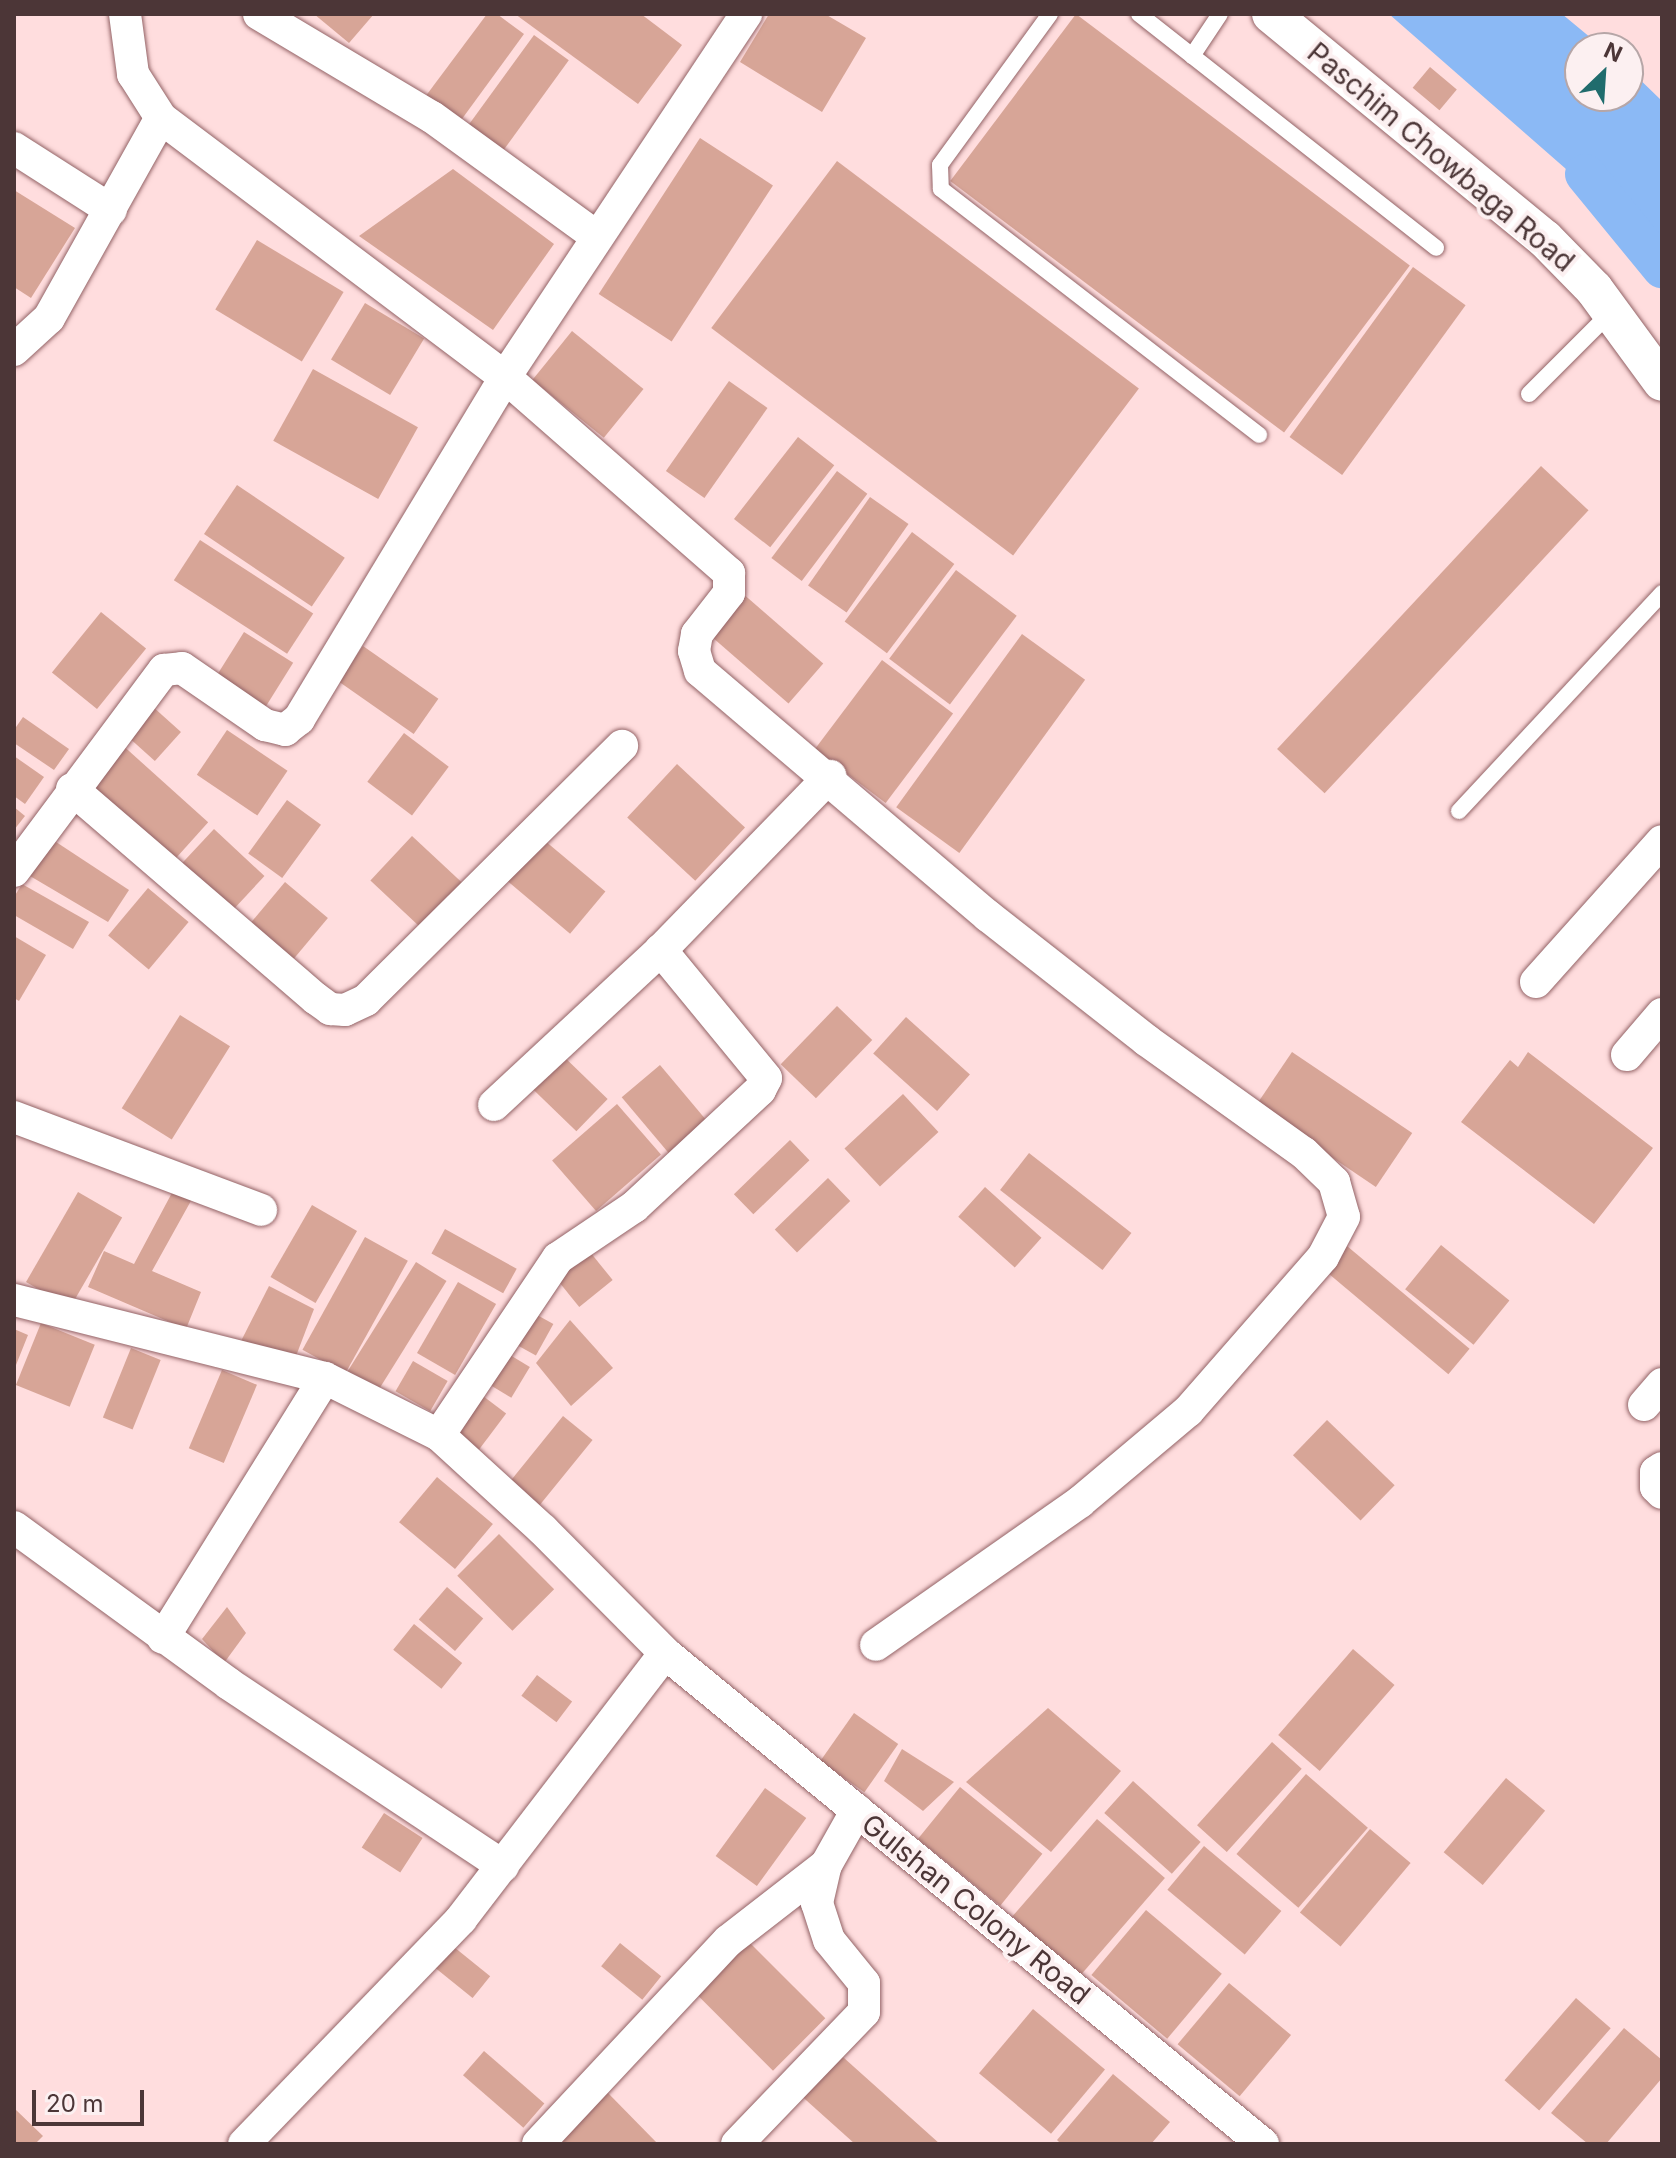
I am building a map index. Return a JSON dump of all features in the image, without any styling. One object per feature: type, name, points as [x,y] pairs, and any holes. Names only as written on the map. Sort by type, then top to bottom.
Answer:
[{"type":"street","points":[[125,14],[133,74],[161,118],[505,377],[729,573],[729,593],[697,634],[694,651],[700,671],[830,776],[988,916],[1146,1040],[1304,1153],[1334,1182],[1344,1217],[1323,1257],[1188,1411],[1143,1453],[876,1645]]},
{"type":"street","points":[[259,14],[432,117],[597,237]]},
{"type":"street","points":[[14,871],[72,789],[164,670],[182,668],[265,725],[285,730],[299,719],[505,377],[746,14]]},
{"type":"street","name":"Paschim Chowbaga Road","points":[[1271,14],[1545,239],[1611,312],[1662,382]]},
{"type":"street","points":[[14,350],[49,318],[161,118]]},
{"type":"street","points":[[14,148],[111,210]]},
{"type":"street","points":[[72,789],[315,998],[330,1009],[345,1010],[366,1000],[622,746]]},
{"type":"street","points":[[494,1105],[661,950],[830,776]]},
{"type":"street","points":[[1536,982],[1662,841]]},
{"type":"street","points":[[439,1435],[558,1258],[634,1207],[760,1090],[766,1078],[761,1065],[661,950]]},
{"type":"street","points":[[1627,1055],[1662,1014]]},
{"type":"street","points":[[14,1117],[261,1210]]},
{"type":"street","points":[[14,1300],[325,1378],[439,1435],[543,1530],[665,1653],[857,1810]]},
{"type":"street","points":[[163,1638],[325,1378]]},
{"type":"street","points":[[1662,1468],[1656,1472],[1662,1493]]},
{"type":"street","points":[[14,1527],[163,1638],[503,1866]]},
{"type":"street","points":[[244,2144],[461,1919],[665,1653]]},
{"type":"street","name":"Gulshan Colony Road","points":[[737,2144],[864,2012],[868,1999],[864,1983],[829,1940],[817,1903],[826,1865],[857,1810],[1263,2144]]},
{"type":"street","points":[[538,2144],[728,1941],[826,1865]]},
{"type":"lane","points":[[1050,14],[940,165],[941,189],[1259,435]]},
{"type":"lane","points":[[1139,14],[1436,248]]},
{"type":"lane","points":[[1192,56],[1220,14]]},
{"type":"lane","points":[[1529,394],[1611,312]]},
{"type":"lane","points":[[1459,811],[1662,593]]},
{"type":"water","points":[[1389,14],[1562,14],[1584,32],[1564,32],[1564,112],[1644,112],[1644,84],[1662,101],[1662,253]]},
{"type":"building","points":[[314,14],[374,14],[349,43]]},
{"type":"building","points":[[487,14],[497,14],[524,34],[459,123],[425,97]]},
{"type":"building","points":[[515,14],[641,14],[682,45],[638,104]]},
{"type":"building","points":[[769,14],[825,14],[866,38],[822,112],[740,62]]},
{"type":"building","points":[[1076,14],[1410,266],[1284,432],[950,181]]},
{"type":"building","points":[[534,35],[569,60],[501,154],[466,129]]},
{"type":"building","points":[[1430,67],[1457,89],[1439,110],[1413,88]]},
{"type":"building","points":[[700,138],[773,185],[672,341],[599,294]]},
{"type":"building","points":[[837,161],[1139,388],[1013,555],[711,328]]},
{"type":"building","points":[[453,169],[554,244],[493,330],[359,236]]},
{"type":"building","points":[[14,190],[75,228],[31,298],[14,287]]},
{"type":"building","points":[[257,240],[344,292],[302,361],[215,309]]},
{"type":"building","points":[[1413,267],[1466,305],[1342,475],[1290,437]]},
{"type":"building","points":[[365,303],[424,339],[390,395],[331,360]]},
{"type":"building","points":[[572,331],[643,389],[604,438],[532,380]]},
{"type":"building","points":[[313,369],[418,427],[378,499],[273,441]]},
{"type":"building","points":[[729,381],[768,408],[704,498],[666,471]]},
{"type":"building","points":[[798,437],[834,465],[770,547],[734,519]]},
{"type":"building","points":[[1541,466],[1589,510],[1325,793],[1277,749]]},
{"type":"building","points":[[837,471],[867,494],[802,581],[771,558]]},
{"type":"building","points":[[237,485],[345,558],[312,607],[204,534]]},
{"type":"building","points":[[870,497],[909,524],[847,612],[808,585]]},
{"type":"building","points":[[912,532],[954,564],[887,653],[845,621]]},
{"type":"building","points":[[200,540],[313,614],[287,654],[174,580]]},
{"type":"building","points":[[956,570],[1017,616],[950,704],[889,659]]},
{"type":"building","points":[[741,592],[823,664],[788,704],[706,632]]},
{"type":"building","points":[[101,612],[146,649],[97,709],[52,673]]},
{"type":"building","points":[[244,632],[293,663],[266,707],[216,676]]},
{"type":"building","points":[[1022,634],[1085,680],[959,853],[896,807]]},
{"type":"building","points":[[363,646],[438,699],[414,734],[338,681]]},
{"type":"building","points":[[882,660],[953,714],[886,803],[815,749]]},
{"type":"building","points":[[152,706],[181,732],[155,761],[126,735]]},
{"type":"building","points":[[23,717],[69,749],[54,770],[14,743],[14,730]]},
{"type":"building","points":[[227,730],[288,771],[257,816],[197,775]]},
{"type":"building","points":[[404,733],[449,767],[412,815],[367,782]]},
{"type":"building","points":[[119,742],[208,822],[173,862],[84,781]]},
{"type":"building","points":[[14,756],[44,777],[25,804],[14,796]]},
{"type":"building","points":[[677,764],[745,827],[695,881],[627,817]]},
{"type":"building","points":[[287,800],[321,825],[282,878],[248,853]]},
{"type":"building","points":[[14,807],[25,816],[14,830]]},
{"type":"building","points":[[214,829],[264,876],[230,913],[180,866]]},
{"type":"building","points":[[538,835],[605,892],[570,934],[503,877]]},
{"type":"building","points":[[412,836],[462,883],[421,928],[370,881]]},
{"type":"building","points":[[50,838],[129,890],[108,922],[30,876]]},
{"type":"building","points":[[285,882],[328,918],[292,961],[249,925]]},
{"type":"building","points":[[22,884],[89,922],[73,949],[14,915],[14,897]]},
{"type":"building","points":[[148,888],[189,922],[149,970],[108,935]]},
{"type":"building","points":[[14,936],[46,955],[19,1001],[14,998]]},
{"type":"building","points":[[837,1006],[872,1040],[816,1098],[781,1064]]},
{"type":"building","points":[[180,1015],[230,1046],[172,1140],[122,1108]]},
{"type":"building","points":[[906,1017],[970,1075],[937,1111],[873,1053]]},
{"type":"building","points":[[558,1051],[608,1099],[576,1131],[527,1083]]},
{"type":"building","points":[[1292,1052],[1412,1133],[1376,1187],[1256,1106]]},
{"type":"building","points":[[1528,1052],[1653,1148],[1594,1224],[1461,1122],[1510,1060],[1518,1067]]},
{"type":"building","points":[[660,1065],[709,1123],[671,1155],[622,1097]]},
{"type":"building","points":[[903,1094],[938,1132],[880,1187],[844,1149]]},
{"type":"building","points":[[617,1104],[661,1155],[596,1211],[552,1160]]},
{"type":"building","points":[[790,1140],[809,1160],[753,1214],[734,1194]]},
{"type":"building","points":[[1029,1153],[1131,1233],[1103,1270],[1000,1190]]},
{"type":"building","points":[[828,1178],[850,1201],[797,1252],[775,1229]]},
{"type":"building","points":[[985,1187],[1041,1238],[1015,1268],[958,1217]]},
{"type":"building","points":[[174,1189],[192,1199],[152,1271],[201,1292],[186,1329],[88,1287],[104,1251],[134,1264]]},
{"type":"building","points":[[78,1192],[122,1218],[70,1308],[26,1282]]},
{"type":"building","points":[[312,1205],[357,1231],[316,1303],[270,1277]]},
{"type":"building","points":[[445,1229],[517,1269],[503,1293],[431,1253]]},
{"type":"building","points":[[365,1237],[408,1261],[345,1374],[302,1350]]},
{"type":"building","points":[[1441,1245],[1509,1300],[1474,1345],[1405,1289]]},
{"type":"building","points":[[1347,1246],[1470,1349],[1448,1374],[1326,1271]]},
{"type":"building","points":[[590,1252],[613,1280],[579,1307],[557,1279]]},
{"type":"building","points":[[416,1262],[447,1281],[377,1392],[347,1373]]},
{"type":"building","points":[[458,1282],[496,1304],[455,1375],[417,1353]]},
{"type":"building","points":[[269,1286],[314,1309],[296,1356],[237,1349]]},
{"type":"building","points":[[528,1310],[553,1324],[536,1356],[511,1341]]},
{"type":"building","points":[[570,1320],[613,1368],[571,1406],[536,1363]]},
{"type":"building","points":[[41,1323],[95,1345],[70,1407],[16,1385]]},
{"type":"building","points":[[14,1329],[28,1335],[14,1370]]},
{"type":"building","points":[[131,1348],[161,1360],[133,1430],[103,1418]]},
{"type":"building","points":[[505,1352],[530,1367],[511,1398],[486,1383]]},
{"type":"building","points":[[413,1361],[448,1381],[430,1411],[396,1391]]},
{"type":"building","points":[[222,1370],[257,1385],[224,1463],[189,1448]]},
{"type":"building","points":[[479,1393],[506,1413],[476,1453],[449,1433]]},
{"type":"building","points":[[563,1416],[593,1440],[537,1508],[508,1484]]},
{"type":"building","points":[[1327,1420],[1395,1485],[1361,1521],[1293,1455]]},
{"type":"building","points":[[437,1477],[493,1524],[455,1569],[399,1522]]},
{"type":"building","points":[[499,1534],[554,1589],[512,1631],[457,1576]]},
{"type":"building","points":[[447,1587],[483,1618],[455,1651],[419,1619]]},
{"type":"building","points":[[227,1607],[246,1633],[224,1663],[202,1639]]},
{"type":"building","points":[[414,1624],[462,1663],[441,1689],[393,1650]]},
{"type":"building","points":[[1353,1649],[1395,1685],[1320,1771],[1278,1735]]},
{"type":"building","points":[[537,1675],[572,1701],[556,1722],[521,1696]]},
{"type":"building","points":[[1048,1708],[1121,1771],[1051,1852],[966,1782]]},
{"type":"building","points":[[854,1713],[898,1744],[864,1792],[820,1761]]},
{"type":"building","points":[[1272,1742],[1302,1769],[1227,1852],[1197,1825]]},
{"type":"building","points":[[902,1749],[954,1782],[923,1811],[884,1781]]},
{"type":"building","points":[[1306,1774],[1368,1828],[1298,1908],[1236,1854]]},
{"type":"building","points":[[1506,1778],[1545,1811],[1483,1885],[1444,1852]]},
{"type":"building","points":[[1133,1781],[1201,1842],[1172,1874],[1104,1813]]},
{"type":"building","points":[[960,1787],[1042,1854],[1000,1906],[918,1839]]},
{"type":"building","points":[[765,1788],[806,1818],[757,1886],[716,1856]]},
{"type":"building","points":[[384,1813],[423,1838],[400,1872],[362,1847]]},
{"type":"building","points":[[1097,1819],[1165,1878],[1080,1975],[1012,1916]]},
{"type":"building","points":[[1370,1829],[1411,1863],[1341,1947],[1300,1912]]},
{"type":"building","points":[[1204,1846],[1281,1911],[1245,1955],[1167,1890]]},
{"type":"building","points":[[1146,1910],[1222,1974],[1167,2039],[1091,1975]]},
{"type":"building","points":[[744,1937],[825,2018],[773,2071],[692,1989]]},
{"type":"building","points":[[449,1943],[490,1976],[473,1998],[431,1965]]},
{"type":"building","points":[[620,1943],[661,1976],[642,2000],[601,1966]]},
{"type":"building","points":[[1229,1983],[1291,2035],[1240,2096],[1178,2044]]},
{"type":"building","points":[[1576,1998],[1611,2028],[1539,2110],[1504,2080]]},
{"type":"building","points":[[1033,2009],[1105,2069],[1051,2134],[979,2073]]},
{"type":"building","points":[[1624,2028],[1662,2060],[1662,2078],[1606,2144],[1588,2144],[1551,2113]]},
{"type":"building","points":[[834,2049],[940,2144],[855,2144],[797,2092]]},
{"type":"building","points":[[484,2051],[544,2103],[523,2128],[463,2075]]},
{"type":"building","points":[[1113,2074],[1170,2122],[1151,2144],[1061,2144],[1057,2140]]},
{"type":"building","points":[[607,2092],[658,2144],[555,2144]]},
{"type":"building","points":[[14,2108],[43,2136],[35,2144],[14,2144]]},
{"type":"waterway","points":[[1585,174],[1662,268]]}]
